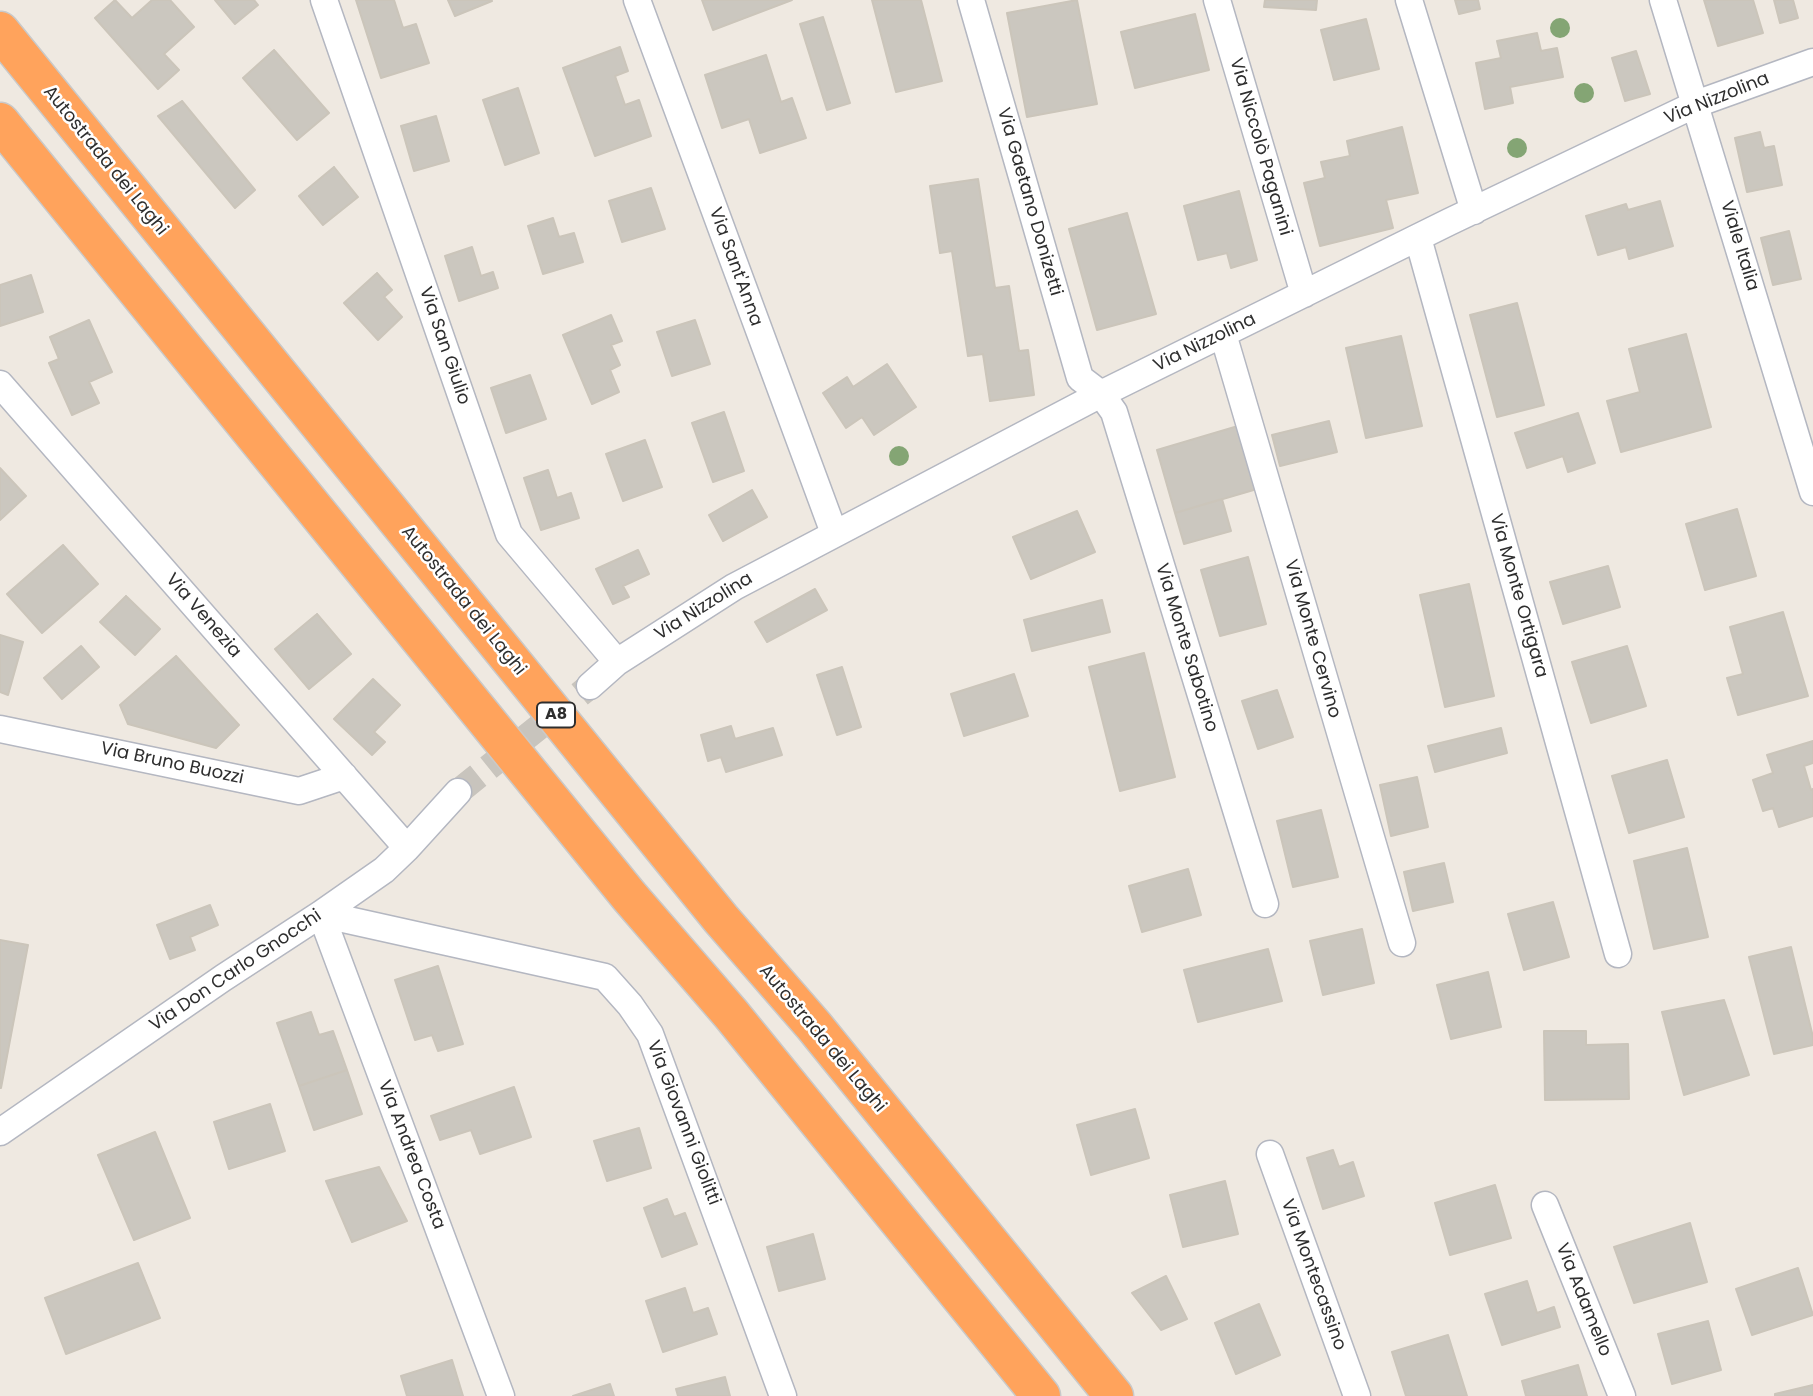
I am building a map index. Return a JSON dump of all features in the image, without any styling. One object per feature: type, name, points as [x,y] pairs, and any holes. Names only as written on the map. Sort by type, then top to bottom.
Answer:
[{"type":"highway","name":"Autostrada dei Laghi","points":[[0,31],[721,919],[814,1027],[1114,1396]]},
{"type":"highway","points":[[0,122],[629,896],[731,1014],[1041,1396]]},
{"type":"street","name":"Via San Giulio","points":[[324,0],[509,534],[617,662]]},
{"type":"street","name":"Via Sant'Anna","points":[[637,0],[834,533]]},
{"type":"street","name":"Via Gaetano Donizetti","points":[[971,0],[1080,378],[1101,394]]},
{"type":"street","name":"Via Niccolò Paganini","points":[[1217,0],[1304,293]]},
{"type":"street","points":[[1409,0],[1474,211]]},
{"type":"street","name":"Viale Italia","points":[[1663,0],[1813,492]]},
{"type":"street","name":"Via Nizzolina","points":[[617,662],[734,587],[1101,394],[1696,104],[1813,62]]},
{"type":"street","name":"Via Monte Ortigara","points":[[1418,238],[1618,954]]},
{"type":"street","name":"Via Monte Cervino","points":[[1223,334],[1402,943]]},
{"type":"street","name":"Via Venezia","points":[[0,384],[407,848]]},
{"type":"street","name":"Via Monte Sabotino","points":[[1101,394],[1114,412],[1265,904]]},
{"type":"street","points":[[590,686],[617,662]]},
{"type":"street","name":"Via Bruno Buozzi","points":[[0,729],[299,791],[344,776]]},
{"type":"street","name":"Via Don Carlo Gnocchi","points":[[0,1132],[384,870],[458,792]]},
{"type":"street","name":"Via Andrea Costa","points":[[321,915],[501,1396]]},
{"type":"street","name":"Via Giovanni Giolitti","points":[[321,915],[605,977],[631,1005],[650,1034],[783,1396]]},
{"type":"street","name":"Via Montecassino","points":[[1270,1154],[1357,1396]]},
{"type":"street","name":"Via Adamello","points":[[1545,1205],[1622,1396]]},
{"type":"building","points":[[115,0],[132,18],[152,0],[170,0],[194,27],[164,54],[179,70],[158,89],[95,18]]},
{"type":"building","points":[[215,0],[254,0],[258,5],[235,24]]},
{"type":"building","points":[[356,0],[394,0],[403,28],[416,24],[429,63],[381,78]]},
{"type":"building","points":[[448,0],[491,0],[492,1],[455,16]]},
{"type":"building","points":[[702,0],[792,0],[713,30]]},
{"type":"building","points":[[872,0],[921,0],[942,81],[896,92]]},
{"type":"building","points":[[1077,0],[1097,104],[1027,117],[1007,13]]},
{"type":"building","points":[[1265,0],[1317,0],[1316,10],[1264,7]]},
{"type":"building","points":[[1455,0],[1478,0],[1480,9],[1459,14]]},
{"type":"building","points":[[1704,0],[1753,0],[1763,33],[1718,46]]},
{"type":"building","points":[[1774,0],[1793,0],[1798,18],[1780,23]]},
{"type":"building","points":[[1195,14],[1209,70],[1135,88],[1121,32]]},
{"type":"building","points":[[823,17],[850,103],[827,110],[800,24]]},
{"type":"building","points":[[1366,19],[1379,69],[1334,80],[1321,30]]},
{"type":"building","points":[[1537,33],[1541,51],[1557,48],[1563,77],[1510,87],[1513,103],[1485,109],[1476,63],[1501,58],[1497,41]]},
{"type":"building","points":[[620,47],[628,71],[615,76],[625,105],[639,100],[651,136],[595,156],[563,68]]},
{"type":"building","points":[[274,50],[329,113],[297,140],[243,78]]},
{"type":"building","points":[[1636,51],[1650,94],[1625,101],[1612,58]]},
{"type":"building","points":[[766,55],[781,102],[792,98],[806,138],[760,153],[749,119],[722,128],[705,75]]},
{"type":"building","points":[[518,88],[539,153],[505,165],[483,100]]},
{"type":"building","points":[[182,101],[255,190],[235,208],[158,116]]},
{"type":"building","points":[[436,116],[449,161],[414,171],[401,126]]},
{"type":"building","points":[[1402,127],[1418,193],[1386,200],[1393,228],[1320,246],[1304,183],[1325,178],[1321,162],[1350,156],[1347,141]]},
{"type":"building","points":[[1760,132],[1764,148],[1774,146],[1782,185],[1747,192],[1735,138]]},
{"type":"building","points":[[334,167],[358,197],[323,225],[299,196]]},
{"type":"building","points":[[978,179],[995,288],[1009,286],[1019,351],[1028,350],[1034,395],[990,401],[983,354],[968,356],[952,251],[940,253],[930,186]]},
{"type":"building","points":[[651,188],[665,229],[622,242],[609,201]]},
{"type":"building","points":[[1239,191],[1257,260],[1231,268],[1227,253],[1198,260],[1184,206]]},
{"type":"building","points":[[1660,201],[1673,246],[1629,259],[1626,247],[1598,255],[1586,216],[1626,204],[1628,210]]},
{"type":"building","points":[[1127,213],[1156,314],[1097,330],[1069,229]]},
{"type":"building","points":[[553,218],[559,237],[574,233],[583,262],[543,274],[528,226]]},
{"type":"building","points":[[1789,231],[1801,279],[1773,285],[1761,238]]},
{"type":"building","points":[[472,247],[481,276],[493,272],[498,288],[459,301],[445,256]]},
{"type":"building","points":[[377,273],[392,290],[384,297],[402,317],[378,340],[344,303]]},
{"type":"building","points":[[31,275],[43,312],[0,326],[0,285]]},
{"type":"building","points":[[1517,303],[1544,405],[1497,417],[1470,315]]},
{"type":"building","points":[[611,315],[622,341],[611,345],[620,365],[610,370],[619,392],[592,404],[563,335]]},
{"type":"building","points":[[89,320],[112,372],[89,382],[99,403],[72,415],[49,363],[59,359],[50,337]]},
{"type":"building","points":[[695,320],[710,364],[672,376],[657,332]]},
{"type":"building","points":[[1686,334],[1711,427],[1621,452],[1607,401],[1640,392],[1629,349]]},
{"type":"building","points":[[1401,336],[1422,426],[1366,438],[1346,348]]},
{"type":"building","points":[[887,364],[916,407],[874,435],[862,417],[846,428],[823,393],[847,377],[853,387]]},
{"type":"building","points":[[530,375],[546,419],[506,433],[491,388]]},
{"type":"building","points":[[724,412],[744,471],[713,482],[692,423]]},
{"type":"building","points":[[1578,413],[1595,463],[1568,472],[1563,456],[1527,468],[1515,433]]},
{"type":"building","points":[[1329,421],[1337,452],[1280,466],[1272,435]]},
{"type":"building","points":[[1238,426],[1257,489],[1175,513],[1157,450]]},
{"type":"building","points":[[645,440],[662,487],[623,501],[606,454]]},
{"type":"building","points":[[0,468],[26,496],[0,520]]},
{"type":"building","points":[[548,470],[557,498],[571,493],[579,518],[541,530],[524,478]]},
{"type":"building","points":[[752,490],[767,517],[723,541],[709,515]]},
{"type":"building","points":[[1222,499],[1231,531],[1184,544],[1175,513]]},
{"type":"building","points":[[1737,509],[1756,576],[1705,590],[1686,524]]},
{"type":"building","points":[[1077,511],[1095,552],[1031,579],[1013,537]]},
{"type":"building","points":[[63,545],[98,584],[42,633],[7,594]]},
{"type":"building","points":[[638,550],[649,574],[623,586],[629,597],[613,604],[596,569]]},
{"type":"building","points":[[1248,557],[1266,624],[1220,636],[1201,570]]},
{"type":"building","points":[[1608,566],[1620,607],[1563,624],[1550,582]]},
{"type":"building","points":[[1469,584],[1494,696],[1445,707],[1420,595]]},
{"type":"building","points":[[815,589],[827,610],[767,642],[755,622]]},
{"type":"building","points":[[126,596],[160,629],[135,655],[100,622]]},
{"type":"building","points":[[1102,600],[1110,632],[1032,651],[1024,620]]},
{"type":"building","points":[[1783,612],[1808,696],[1738,715],[1727,678],[1743,674],[1730,627]]},
{"type":"building","points":[[317,614],[351,654],[309,689],[275,649]]},
{"type":"building","points":[[0,635],[23,642],[8,695],[0,692]]},
{"type":"building","points":[[81,646],[99,667],[62,699],[44,678]]},
{"type":"building","points":[[1627,646],[1646,706],[1591,723],[1572,662]]},
{"type":"building","points":[[1144,653],[1175,777],[1120,791],[1089,667]]},
{"type":"building","points":[[176,656],[239,725],[216,748],[128,724],[120,705]]},
{"type":"building","points":[[842,667],[861,727],[837,735],[817,675]]},
{"type":"building","points":[[1014,674],[1028,716],[964,736],[951,694]]},
{"type":"building","points":[[373,679],[400,705],[374,732],[385,742],[372,755],[334,719]]},
{"type":"building","points":[[1277,690],[1293,737],[1258,749],[1242,701]]},
{"type":"building","points":[[731,726],[735,739],[773,728],[782,755],[726,772],[721,757],[708,761],[701,735]]},
{"type":"building","points":[[1501,728],[1507,753],[1435,772],[1428,746]]},
{"type":"building","points":[[1813,741],[1813,763],[1804,766],[1811,790],[1813,789],[1813,816],[1779,827],[1773,808],[1763,811],[1753,780],[1773,773],[1767,755]]},
{"type":"building","points":[[1667,760],[1684,817],[1629,833],[1612,776]]},
{"type":"building","points":[[1417,777],[1428,827],[1391,836],[1380,785]]},
{"type":"building","points":[[1321,810],[1338,877],[1293,887],[1277,821]]},
{"type":"building","points":[[1687,848],[1708,937],[1654,949],[1634,861]]},
{"type":"building","points":[[1444,863],[1453,902],[1413,911],[1404,872]]},
{"type":"building","points":[[1188,869],[1201,915],[1142,932],[1129,886]]},
{"type":"building","points":[[1553,902],[1569,957],[1524,970],[1508,914]]},
{"type":"building","points":[[210,905],[218,925],[190,937],[195,950],[170,959],[157,925]]},
{"type":"building","points":[[1362,929],[1374,983],[1323,995],[1310,941]]},
{"type":"building","points":[[0,940],[28,945],[1,1088],[0,1088]]},
{"type":"building","points":[[1791,947],[1813,1045],[1774,1054],[1749,957]]},
{"type":"building","points":[[1268,949],[1282,1001],[1198,1022],[1184,970]]},
{"type":"building","points":[[438,966],[463,1044],[438,1051],[432,1035],[415,1040],[395,980]]},
{"type":"building","points":[[1488,972],[1501,1027],[1451,1039],[1437,985]]},
{"type":"building","points":[[1724,1000],[1749,1075],[1684,1095],[1662,1012]]},
{"type":"building","points":[[311,1012],[319,1035],[333,1031],[347,1070],[299,1086],[277,1023]]},
{"type":"building","points":[[1544,1031],[1586,1031],[1586,1045],[1628,1044],[1629,1099],[1545,1100]]},
{"type":"building","points":[[347,1070],[362,1114],[314,1130],[299,1086]]},
{"type":"building","points":[[514,1087],[531,1137],[480,1154],[471,1130],[440,1140],[431,1116]]},
{"type":"building","points":[[270,1104],[285,1151],[229,1169],[214,1122]]},
{"type":"building","points":[[1135,1109],[1149,1158],[1091,1175],[1077,1125]]},
{"type":"building","points":[[639,1128],[651,1168],[607,1181],[594,1141]]},
{"type":"building","points":[[155,1132],[190,1218],[134,1240],[98,1155]]},
{"type":"building","points":[[1333,1150],[1339,1167],[1353,1162],[1364,1196],[1323,1209],[1307,1158]]},
{"type":"building","points":[[379,1167],[407,1221],[352,1242],[326,1181]]},
{"type":"building","points":[[1225,1181],[1238,1234],[1183,1247],[1170,1195]]},
{"type":"building","points":[[1495,1185],[1511,1238],[1450,1255],[1435,1203]]},
{"type":"building","points":[[667,1199],[674,1217],[685,1213],[697,1244],[662,1257],[644,1208]]},
{"type":"building","points":[[1690,1223],[1707,1282],[1634,1303],[1614,1247]]},
{"type":"building","points":[[813,1234],[825,1279],[779,1291],[767,1247]]},
{"type":"building","points":[[138,1263],[160,1318],[66,1354],[45,1298]]},
{"type":"building","points":[[1798,1268],[1813,1315],[1752,1335],[1736,1289]]},
{"type":"building","points":[[1166,1276],[1187,1319],[1161,1330],[1132,1293]]},
{"type":"building","points":[[1527,1281],[1537,1313],[1554,1307],[1560,1327],[1502,1345],[1485,1294]]},
{"type":"building","points":[[685,1288],[693,1313],[708,1308],[717,1334],[663,1352],[646,1301]]},
{"type":"building","points":[[1259,1304],[1280,1355],[1236,1374],[1215,1323]]},
{"type":"building","points":[[1708,1321],[1721,1370],[1672,1384],[1658,1334]]},
{"type":"building","points":[[1448,1335],[1467,1396],[1406,1396],[1392,1352]]},
{"type":"building","points":[[452,1360],[463,1396],[407,1396],[401,1376]]},
{"type":"building","points":[[1578,1365],[1587,1396],[1526,1396],[1522,1381]]},
{"type":"building","points":[[725,1377],[730,1396],[678,1396],[676,1389]]},
{"type":"building","points":[[610,1384],[614,1396],[573,1396]]},
{"type":"building","points":[[1813,1385],[1813,1396],[1775,1396],[1775,1394]]},
{"type":"tunnel","points":[[458,792],[590,686]]}]
